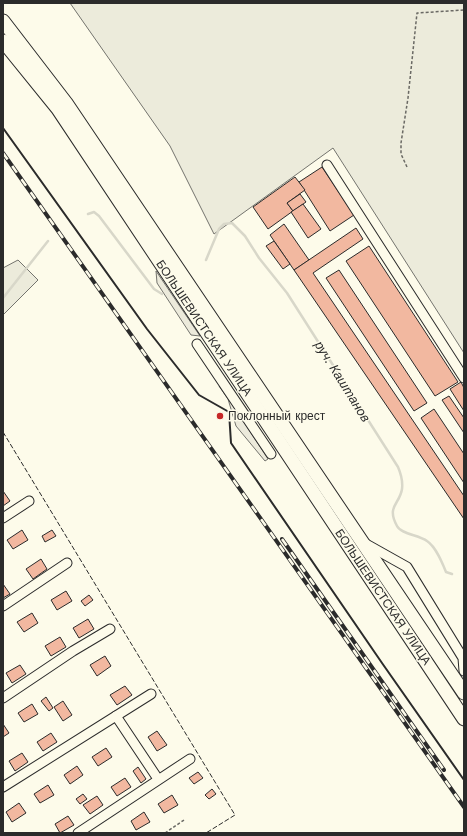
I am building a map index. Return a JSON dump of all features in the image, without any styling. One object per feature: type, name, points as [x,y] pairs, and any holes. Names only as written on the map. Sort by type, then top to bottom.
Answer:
[{"type":"highway","name":"БОЛЬШЕВИСТСКАЯ УЛИЦА","points":[[3,22],[66,102],[464,693]]},
{"type":"highway","name":"БОЛЬШЕВИСТСКАЯ УЛИЦА","points":[[3,41],[58,109],[464,719]]},
{"type":"street","points":[[327,165],[464,378]]},
{"type":"street","points":[[197,344],[271,454]]},
{"type":"street","points":[[3,518],[29,501]]},
{"type":"street","points":[[362,543],[407,567],[463,658],[464,671]]},
{"type":"street","points":[[3,606],[67,563]]},
{"type":"street","points":[[3,698],[72,651],[110,629]]},
{"type":"street","points":[[3,787],[151,694]]},
{"type":"street","points":[[116,716],[158,779]]},
{"type":"street","points":[[78,833],[190,759]]},
{"type":"path","points":[[406,167],[401,154],[401,143],[408,98],[417,13],[464,10]]},
{"type":"path","points":[[165,833],[184,820]]},
{"type":"shaded area","points":[[70,3],[464,3],[464,353],[333,148],[214,234],[170,146]]},
{"type":"shaded area","points":[[18,260],[38,280],[3,315],[3,268]]},
{"type":"shaded area","points":[[156,271],[200,336],[191,335],[157,283]]},
{"type":"shaded area","points":[[225,382],[234,407],[268,459],[265,461],[236,426],[228,399],[219,386]]},
{"type":"building","points":[[322,167],[354,215],[330,231],[299,182]]},
{"type":"building","points":[[295,177],[305,190],[287,203],[293,211],[268,229],[253,207]]},
{"type":"building","points":[[300,194],[306,202],[293,211],[287,203]]},
{"type":"building","points":[[303,204],[321,229],[308,238],[291,212]]},
{"type":"building","points":[[284,224],[309,260],[294,270],[270,235]]},
{"type":"building","points":[[356,228],[363,239],[313,273],[464,496],[464,519],[294,270]]},
{"type":"building","points":[[274,241],[290,264],[283,269],[266,246]]},
{"type":"building","points":[[369,246],[458,382],[435,396],[346,261]]},
{"type":"building","points":[[339,270],[427,403],[414,411],[326,278]]},
{"type":"building","points":[[461,382],[464,388],[464,411],[450,389]]},
{"type":"building","points":[[449,396],[464,418],[464,433],[442,400]]},
{"type":"building","points":[[434,409],[464,454],[464,483],[421,418]]},
{"type":"building","points":[[3,491],[10,501],[3,506]]},
{"type":"building","points":[[22,530],[28,540],[13,549],[7,540]]},
{"type":"building","points":[[52,530],[56,536],[45,542],[42,536]]},
{"type":"building","points":[[41,559],[47,569],[33,579],[26,569]]},
{"type":"building","points":[[3,584],[10,594],[3,598]]},
{"type":"building","points":[[66,591],[72,601],[57,610],[51,600]]},
{"type":"building","points":[[89,595],[93,600],[85,606],[81,601]]},
{"type":"building","points":[[32,613],[38,623],[24,632],[17,622]]},
{"type":"building","points":[[88,619],[94,629],[79,638],[73,628]]},
{"type":"building","points":[[60,637],[66,647],[51,656],[45,646]]},
{"type":"building","points":[[105,656],[111,666],[97,676],[90,665]]},
{"type":"building","points":[[20,665],[26,674],[12,683],[6,673]]},
{"type":"building","points":[[125,686],[132,695],[117,705],[110,695]]},
{"type":"building","points":[[46,697],[53,708],[49,711],[41,701]]},
{"type":"building","points":[[63,701],[72,715],[63,721],[54,707]]},
{"type":"building","points":[[32,704],[38,714],[24,722],[18,713]]},
{"type":"building","points":[[3,724],[9,733],[3,737]]},
{"type":"building","points":[[157,731],[167,745],[157,751],[148,737]]},
{"type":"building","points":[[51,733],[57,742],[43,751],[37,742]]},
{"type":"building","points":[[106,748],[112,757],[98,766],[92,757]]},
{"type":"building","points":[[22,753],[28,762],[15,771],[9,761]]},
{"type":"building","points":[[77,766],[83,775],[70,784],[64,775]]},
{"type":"building","points":[[138,767],[146,779],[141,783],[133,771]]},
{"type":"building","points":[[198,772],[203,778],[194,784],[189,778]]},
{"type":"building","points":[[125,778],[131,787],[117,796],[111,787]]},
{"type":"building","points":[[48,785],[54,795],[40,803],[34,794]]},
{"type":"building","points":[[212,789],[216,794],[209,799],[205,795]]},
{"type":"building","points":[[83,794],[87,799],[80,804],[76,799]]},
{"type":"building","points":[[172,795],[178,805],[164,813],[158,804]]},
{"type":"building","points":[[97,796],[103,805],[90,814],[83,805]]},
{"type":"building","points":[[19,803],[26,813],[12,822],[6,812]]},
{"type":"building","points":[[144,812],[150,822],[136,830],[131,821]]},
{"type":"building","points":[[68,816],[74,825],[60,833],[55,824]]},
{"type":"waterway","name":"руч. Каштанов","points":[[88,214],[94,212],[99,216],[154,289],[162,294]]},
{"type":"waterway","name":"руч. Каштанов","points":[[206,260],[219,229],[224,224],[232,223],[245,236],[259,258],[287,293],[398,467],[402,478],[402,489],[393,509],[394,519],[397,526],[402,531],[427,541],[438,555],[446,572],[452,574]]},
{"type":"waterway","name":"руч. Каштанов","points":[[3,298],[48,241]]},
{"type":"railway","points":[[3,153],[464,807]]},
{"type":"railway","points":[[282,539],[444,770]]},
{"type":"fence","points":[[3,432],[235,815],[206,833]]},
{"type":"wall","points":[[3,128],[147,329],[199,395],[229,412],[231,443],[464,780]]},
{"type":"place","name":"Поклонный крест","points":[[220,416]]}]
